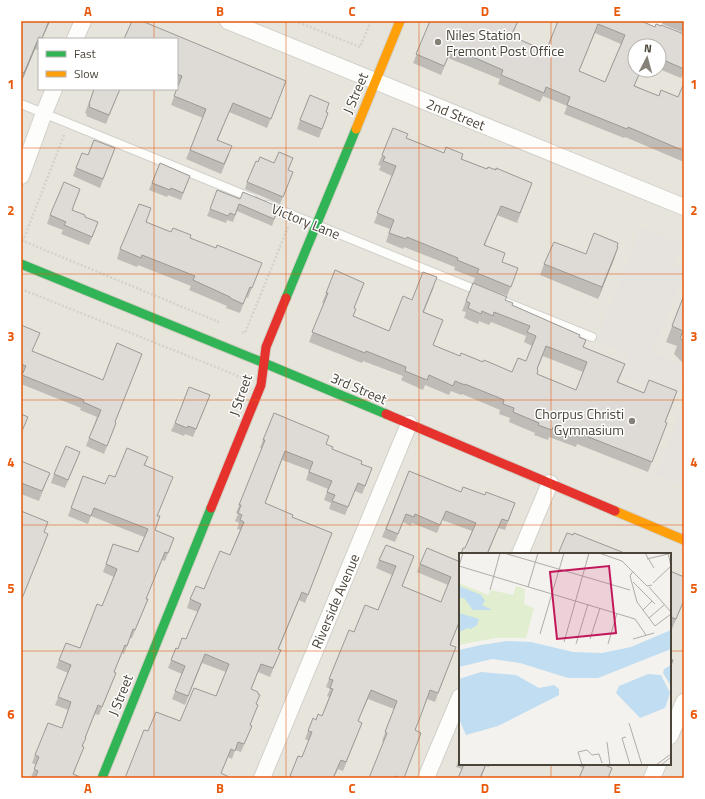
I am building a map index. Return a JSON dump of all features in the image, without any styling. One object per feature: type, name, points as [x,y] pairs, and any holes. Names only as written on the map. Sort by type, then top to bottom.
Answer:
[{"type":"street","points":[[75,38],[83,21]]},
{"type":"street","name":"2nd Street","points":[[228,21],[376,80],[684,207]]},
{"type":"street","name":"J Street","points":[[102,778],[261,385],[266,347],[400,21]]},
{"type":"street","points":[[21,176],[54,90]]},
{"type":"street","name":"3rd Street","points":[[21,264],[264,363],[684,540]]},
{"type":"street","name":"Riverside Avenue","points":[[262,778],[409,424]]},
{"type":"street","points":[[520,553],[550,483]]},
{"type":"street","points":[[426,778],[459,699]]},
{"type":"street","points":[[671,734],[684,702]]},
{"type":"street","points":[[652,778],[658,765]]},
{"type":"lane","name":"Victory Lane","points":[[21,104],[592,337]]},
{"type":"path","points":[[295,21],[360,47],[371,21]]},
{"type":"path","points":[[69,123],[22,240],[224,324]]},
{"type":"path","points":[[238,330],[245,333],[293,215]]},
{"type":"path","points":[[21,289],[261,385]]},
{"type":"shaded area","points":[[21,21],[625,21],[684,38],[684,778],[21,778]]},
{"type":"shaded area","points":[[642,227],[681,244],[673,265],[684,269],[684,274],[652,352],[684,366],[684,382],[682,382],[675,399],[621,377],[630,355],[596,341]]},
{"type":"shaded area","points":[[684,403],[684,485],[656,475]]},
{"type":"building","points":[[21,21],[49,21],[42,38],[38,38],[24,73],[21,72]]},
{"type":"building","points":[[132,21],[142,21],[286,81],[271,119],[233,103],[217,140],[232,146],[224,164],[190,150],[206,109],[174,96],[176,90],[178,90],[182,76],[178,74],[178,38],[124,38]]},
{"type":"building","points":[[430,21],[518,21],[511,36],[546,51],[558,21],[641,21],[655,27],[656,24],[661,25],[684,34],[684,69],[667,62],[667,38],[627,38],[627,78],[638,78],[634,86],[659,96],[661,90],[678,97],[684,83],[684,151],[628,127],[627,129],[567,105],[570,97],[546,87],[544,93],[501,75],[503,70],[452,48],[444,66],[416,54]],"holes":[[[598,24],[625,35],[605,82],[579,71]]]},
{"type":"building","points":[[94,90],[120,90],[109,115],[89,107]]},
{"type":"building","points":[[310,95],[329,103],[326,112],[328,113],[322,129],[300,120]]},
{"type":"building","points":[[393,128],[408,134],[406,138],[444,153],[446,147],[463,154],[461,159],[487,169],[488,167],[496,170],[496,168],[532,183],[520,213],[501,206],[484,245],[505,253],[502,262],[518,268],[511,287],[477,273],[479,269],[457,260],[458,258],[407,237],[406,239],[389,233],[394,220],[377,213],[396,166],[383,161],[385,157],[382,155]]},
{"type":"building","points":[[94,140],[115,148],[103,179],[76,168],[82,153],[88,155]]},
{"type":"building","points":[[279,152],[293,158],[288,170],[293,172],[283,197],[247,182],[256,161],[258,162],[260,157],[274,163]]},
{"type":"building","points":[[160,163],[190,176],[183,193],[152,183]]},
{"type":"building","points":[[64,182],[80,189],[72,210],[98,222],[92,237],[64,225],[66,222],[50,215]]},
{"type":"building","points":[[217,190],[240,199],[243,192],[279,207],[274,219],[239,204],[235,215],[230,213],[228,216],[210,209]]},
{"type":"building","points":[[139,204],[151,208],[146,222],[171,232],[173,228],[191,235],[190,238],[216,248],[217,245],[262,263],[252,288],[250,287],[243,304],[193,280],[195,276],[142,255],[141,258],[120,249]]},
{"type":"building","points":[[594,233],[618,243],[618,247],[602,287],[544,264],[554,242],[586,254]]},
{"type":"building","points":[[335,270],[364,283],[354,308],[356,309],[353,316],[389,331],[403,296],[412,300],[423,272],[437,277],[423,312],[443,320],[433,345],[460,356],[461,353],[483,362],[484,360],[512,372],[518,358],[526,361],[536,336],[527,332],[530,326],[494,312],[493,316],[482,311],[481,314],[468,308],[470,303],[466,301],[473,283],[507,297],[505,300],[513,303],[512,305],[580,335],[579,337],[586,340],[583,347],[625,364],[617,382],[644,393],[649,380],[677,391],[652,462],[581,434],[579,437],[553,427],[552,430],[538,425],[539,423],[513,412],[514,408],[503,404],[504,400],[497,397],[455,381],[453,386],[429,375],[427,380],[405,371],[406,367],[312,332],[328,293],[326,293]],"holes":[[[546,346],[587,362],[576,390],[537,374],[537,369]]]},
{"type":"building","points":[[684,295],[684,342],[680,338],[683,331],[672,326]]},
{"type":"building","points":[[21,325],[40,333],[32,351],[103,380],[117,343],[142,354],[107,446],[89,438],[101,410],[83,402],[84,400],[22,375],[26,366],[21,364]]},
{"type":"building","points":[[189,387],[210,395],[196,429],[188,426],[187,428],[175,423]]},
{"type":"building","points":[[274,413],[329,436],[326,444],[333,447],[332,449],[362,461],[361,464],[372,468],[365,486],[358,483],[348,507],[332,501],[335,495],[327,492],[332,481],[309,472],[313,462],[285,451],[265,503],[293,515],[292,517],[332,533],[308,595],[302,592],[278,649],[281,650],[273,668],[261,664],[251,689],[258,692],[260,695],[256,704],[258,705],[250,725],[252,726],[244,744],[238,742],[235,751],[231,749],[221,773],[229,777],[125,778],[144,730],[148,731],[156,712],[180,721],[194,688],[216,696],[229,664],[205,654],[188,696],[175,691],[185,666],[171,660],[176,648],[178,649],[182,638],[186,639],[201,604],[190,599],[196,586],[204,589],[220,551],[230,555],[244,522],[240,520],[242,515],[238,513],[241,505],[239,505]]},
{"type":"building","points":[[21,414],[28,417],[22,431],[21,430]]},
{"type":"building","points":[[66,446],[80,452],[68,480],[54,474]]},
{"type":"building","points":[[127,448],[148,457],[144,465],[173,477],[157,516],[160,516],[155,530],[174,538],[168,553],[165,552],[135,630],[133,629],[127,646],[125,645],[114,672],[116,673],[102,707],[98,705],[85,738],[82,746],[84,747],[73,774],[80,778],[35,778],[38,771],[34,769],[39,757],[35,755],[48,723],[62,728],[71,702],[58,697],[71,665],[59,660],[66,643],[80,648],[97,604],[102,606],[117,569],[106,564],[113,544],[138,552],[148,529],[94,508],[91,516],[71,508],[83,476],[105,484],[109,475],[115,477]]},
{"type":"building","points":[[21,461],[50,473],[42,491],[21,483]]},
{"type":"building","points":[[409,471],[461,492],[463,487],[485,495],[486,492],[515,503],[508,521],[502,519],[487,553],[461,553],[476,523],[446,511],[440,525],[415,514],[414,517],[406,514],[398,534],[386,529]]},
{"type":"building","points":[[21,511],[48,522],[44,532],[48,534],[21,601]]},
{"type":"building","points":[[567,533],[573,535],[574,533],[624,553],[558,553]]},
{"type":"building","points":[[386,545],[414,556],[402,586],[441,602],[451,577],[420,564],[427,548],[458,561],[459,558],[459,622],[450,645],[456,647],[438,693],[430,690],[415,730],[421,733],[404,778],[396,776],[395,778],[369,778],[387,733],[385,732],[397,701],[371,690],[358,721],[362,723],[346,762],[341,760],[333,778],[294,778],[290,776],[298,756],[302,757],[312,732],[308,731],[313,718],[316,720],[318,714],[322,716],[333,689],[330,688],[333,680],[329,679],[349,630],[354,632],[365,605],[378,610],[396,566],[379,560]]},
{"type":"building","points":[[671,571],[684,577],[684,600],[676,619],[671,617]]},
{"type":"building","points":[[464,765],[486,765],[480,778],[458,778]]},
{"type":"building","points":[[585,765],[608,765],[612,768],[608,778],[579,778]]},
{"type":"traffic: fast","points":[[286,298],[356,129]]},
{"type":"traffic: fast","points":[[21,264],[386,414]]},
{"type":"traffic: fast","points":[[102,778],[211,508]]},
{"type":"traffic: slow","points":[[356,129],[400,21]]},
{"type":"traffic: slow","points":[[615,511],[684,540]]},
{"type":"traffic: jam","points":[[211,508],[261,385],[266,347],[286,298]]},
{"type":"traffic: jam","points":[[386,414],[615,511]]},
{"type":"place","name":"Niles Station Fremont Post Office","points":[[438,42]]},
{"type":"place","name":"Chorpus Christi Gymnasium","points":[[632,421]]}]
